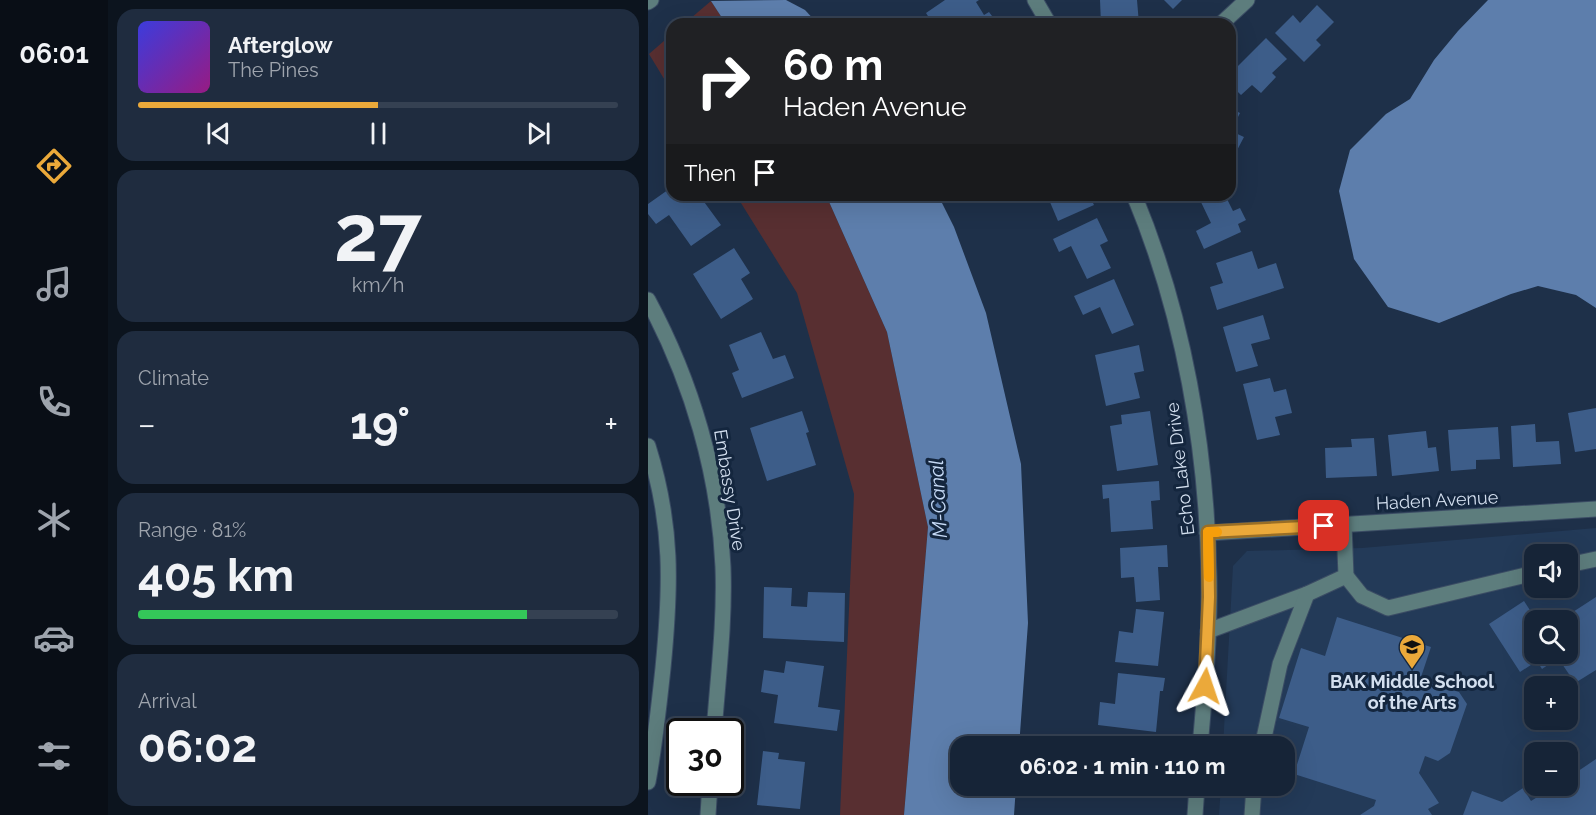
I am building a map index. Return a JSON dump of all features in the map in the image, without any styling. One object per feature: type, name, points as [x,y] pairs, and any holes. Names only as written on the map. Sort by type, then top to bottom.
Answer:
[{"type":"street","points":[[1035,0],[1046,18]]},
{"type":"street","points":[[1228,18],[1247,0]]},
{"type":"street","name":"Echo Lake Drive","points":[[1136,201],[1161,270],[1178,334],[1192,399],[1202,464],[1208,532],[1208,631],[1201,736]]},
{"type":"street","name":"Embassy Drive","points":[[648,300],[683,375],[711,469],[723,567],[723,616],[715,718]]},
{"type":"street","points":[[648,446],[664,504],[669,563],[668,621],[648,782]]},
{"type":"street","name":"Haden Avenue","points":[[1208,532],[1596,509]]},
{"type":"street","points":[[1344,525],[1346,576],[1362,596],[1388,608],[1524,575]]},
{"type":"street","points":[[1578,563],[1596,559]]},
{"type":"street","points":[[1208,631],[1307,594],[1346,576]]},
{"type":"street","points":[[1264,736],[1280,664],[1307,594]]},
{"type":"street","points":[[708,815],[709,796]]},
{"type":"street","points":[[1195,815],[1196,796]]},
{"type":"street","points":[[1251,815],[1253,796]]},
{"type":"shaded area","points":[[711,1],[722,18],[691,18]]},
{"type":"shaded area","points":[[666,39],[666,82],[649,54]]},
{"type":"shaded area","points":[[740,201],[829,201],[887,332],[928,527],[904,815],[840,815],[854,494],[797,293]]},
{"type":"shaded area","name":"BAK Middle School of the Arts","points":[[1596,528],[1596,815],[1219,815],[1220,796],[1295,796],[1295,736],[1224,736],[1233,566],[1247,551],[1362,548]]},
{"type":"water","points":[[786,0],[805,10],[812,18],[722,18],[711,1]]},
{"type":"water","points":[[1488,0],[1596,0],[1596,308],[1576,295],[1538,286],[1511,294],[1439,323],[1388,307],[1354,259],[1339,191],[1350,150],[1386,114],[1410,99],[1434,60]]},
{"type":"water","name":"M-Canal","points":[[829,201],[941,201],[954,227],[986,313],[1021,464],[1028,623],[1020,736],[950,736],[950,796],[1015,796],[1014,815],[904,815],[928,527],[887,332]]},
{"type":"building","points":[[945,0],[979,0],[976,2],[984,15],[989,12],[994,18],[929,18],[926,13]]},
{"type":"building","points":[[1100,0],[1137,0],[1138,18],[1101,18]]},
{"type":"building","points":[[1164,0],[1182,0],[1173,9]]},
{"type":"building","points":[[1317,5],[1334,22],[1316,40],[1321,45],[1304,62],[1275,33],[1293,15],[1300,23]]},
{"type":"building","points":[[1266,38],[1287,59],[1272,73],[1276,77],[1261,93],[1252,85],[1241,95],[1236,90],[1236,68]]},
{"type":"building","points":[[1236,133],[1244,137],[1236,152]]},
{"type":"building","points":[[666,191],[666,201],[703,201],[721,225],[691,246],[669,215],[656,224],[648,214],[648,204]]},
{"type":"building","points":[[1050,201],[1092,201],[1094,205],[1058,221]]},
{"type":"building","points":[[1200,201],[1228,201],[1233,211],[1240,208],[1246,220],[1238,224],[1241,232],[1204,249],[1196,231],[1211,223]]},
{"type":"building","points":[[1097,218],[1108,241],[1100,245],[1111,268],[1087,279],[1071,246],[1059,252],[1053,239]]},
{"type":"building","points":[[734,248],[750,273],[741,279],[753,299],[721,319],[693,274]]},
{"type":"building","points":[[1252,251],[1258,269],[1276,263],[1284,288],[1217,310],[1210,287],[1223,283],[1216,263]]},
{"type":"building","points":[[1114,279],[1134,325],[1112,334],[1100,307],[1083,315],[1074,296]]},
{"type":"building","points":[[1263,315],[1270,339],[1251,344],[1258,366],[1236,372],[1223,327]]},
{"type":"building","points":[[761,332],[773,359],[785,355],[794,378],[742,398],[732,373],[739,370],[729,345]]},
{"type":"building","points":[[1139,345],[1144,371],[1134,373],[1140,398],[1106,406],[1095,355]]},
{"type":"building","points":[[1270,378],[1274,392],[1286,389],[1292,413],[1275,417],[1280,435],[1257,440],[1243,384]]},
{"type":"building","points":[[1596,408],[1596,449],[1575,452],[1568,413]]},
{"type":"building","points":[[802,411],[816,465],[767,481],[750,428]]},
{"type":"building","points":[[1150,411],[1158,465],[1117,471],[1110,426],[1122,424],[1121,415]]},
{"type":"building","points":[[1535,424],[1536,442],[1559,441],[1561,464],[1513,467],[1511,426]]},
{"type":"building","points":[[1498,427],[1500,459],[1476,460],[1476,469],[1451,471],[1448,430]]},
{"type":"building","points":[[1426,431],[1428,448],[1436,447],[1439,471],[1392,476],[1388,435]]},
{"type":"building","points":[[1374,438],[1377,476],[1326,478],[1325,448],[1352,447],[1351,439]]},
{"type":"building","points":[[1159,481],[1160,500],[1151,501],[1153,529],[1111,532],[1109,498],[1103,499],[1102,485]]},
{"type":"building","points":[[1167,545],[1168,567],[1158,567],[1160,600],[1136,602],[1134,577],[1121,578],[1120,548]]},
{"type":"building","points":[[764,587],[792,588],[791,606],[807,607],[808,592],[845,593],[844,642],[763,638]]},
{"type":"building","points":[[1596,597],[1596,670],[1578,681],[1578,676],[1570,676],[1562,664],[1578,664],[1578,610],[1576,610]]},
{"type":"building","points":[[1524,601],[1530,610],[1524,610],[1524,664],[1532,664],[1520,672],[1489,624]]},
{"type":"building","points":[[1136,609],[1164,612],[1158,666],[1115,662],[1119,631],[1133,633]]},
{"type":"building","points":[[1337,617],[1431,647],[1420,680],[1459,692],[1467,704],[1450,753],[1438,761],[1425,756],[1419,773],[1439,803],[1428,809],[1432,815],[1360,815],[1374,806],[1376,800],[1295,774],[1309,727],[1279,718],[1301,648],[1325,656]]},
{"type":"building","points":[[786,661],[824,666],[818,707],[840,710],[837,731],[774,723],[778,695],[761,692],[764,670],[784,673]]},
{"type":"building","points":[[1539,664],[1549,664],[1542,669]]},
{"type":"building","points":[[1118,673],[1165,678],[1163,691],[1160,691],[1156,732],[1098,725],[1100,702],[1115,704]]},
{"type":"building","points":[[763,751],[779,753],[778,759],[805,762],[800,809],[757,805]]},
{"type":"building","points":[[1596,759],[1596,815],[1463,815],[1472,791],[1502,802],[1523,788],[1524,796],[1528,796],[1531,801],[1539,796],[1578,796],[1578,771]]},
{"type":"slow traffic","points":[[1209,577],[1208,532],[1217,532]]},
{"type":"place","name":"BAK Middle School of the Arts","points":[[1412,670]]},
{"type":"route","points":[[1205,686],[1209,597],[1208,532],[1324,526]]}]
